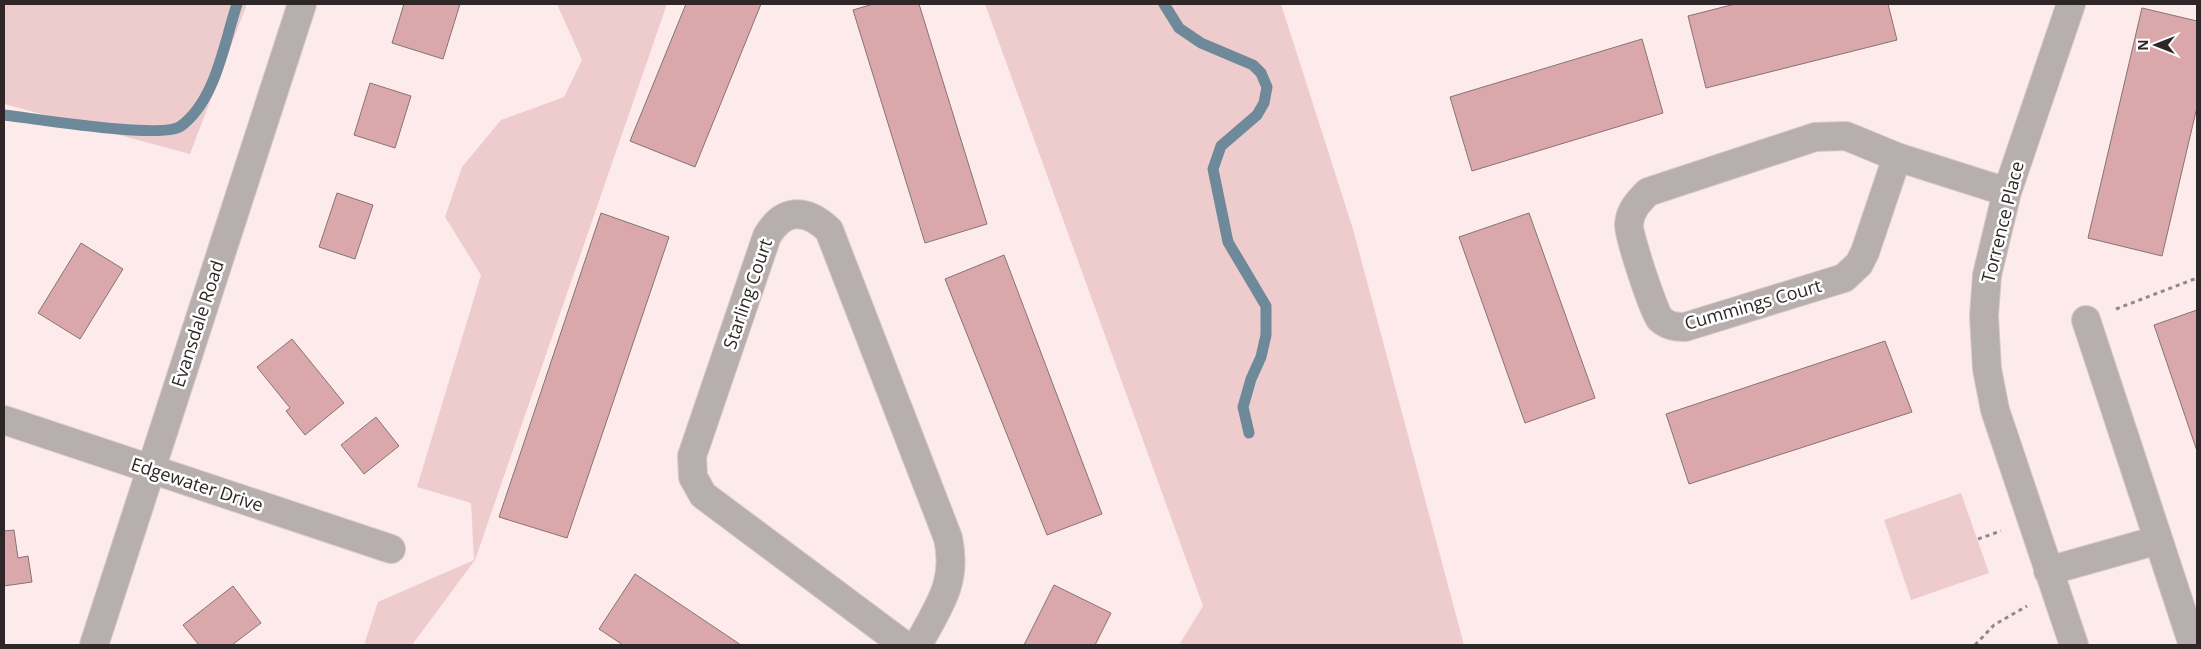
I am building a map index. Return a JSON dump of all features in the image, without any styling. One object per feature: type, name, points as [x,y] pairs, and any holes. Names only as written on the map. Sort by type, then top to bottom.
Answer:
[{"type":"street","name":"Evansdale Road","points":[[94,645],[302,4]]},
{"type":"street","name":"Torrence Place","points":[[2071,4],[2007,192],[1987,275],[1984,316],[1987,369],[1995,410],[2074,645]]},
{"type":"street","name":"Cummings Court","points":[[1897,157],[1865,252],[1859,264],[1844,278],[1685,327],[1674,327],[1659,318],[1630,238],[1629,223],[1635,205],[1648,192],[1815,137],[1846,136],[1897,157],[2007,192]]},
{"type":"street","name":"Starling Court","points":[[904,645],[703,495],[693,477],[692,456],[767,236],[773,226],[786,216],[803,214],[817,218],[829,230],[948,538],[952,558],[950,583],[918,645]]},
{"type":"street","points":[[2086,320],[2193,645]]},
{"type":"street","name":"Edgewater Drive","points":[[4,420],[391,549]]},
{"type":"street","points":[[2052,583],[2158,540]]},
{"type":"path","points":[[2086,320],[2197,278]]},
{"type":"path","points":[[1975,645],[1994,625],[2052,583]]},
{"type":"shaded area","points":[[4,4],[247,4],[190,154],[4,104]]},
{"type":"shaded area","points":[[557,4],[667,4],[475,560],[412,645],[364,645],[378,602],[474,560],[471,503],[417,487],[481,275],[445,217],[462,167],[501,120],[564,97],[582,60]]},
{"type":"shaded area","points":[[985,4],[1281,4],[1353,229],[1464,645],[1179,645],[1203,606]]},
{"type":"shaded area","points":[[1961,493],[1989,573],[1911,600],[1884,520]]},
{"type":"building","points":[[404,4],[460,4],[443,59],[392,43]]},
{"type":"building","points":[[686,4],[761,4],[695,167],[630,141]]},
{"type":"building","points":[[873,4],[919,4],[987,224],[925,243],[853,10]]},
{"type":"building","points":[[1735,4],[1888,4],[1897,40],[1706,88],[1688,16]]},
{"type":"building","points":[[2142,8],[2197,21],[2197,107],[2162,256],[2088,238]]},
{"type":"building","points":[[1642,39],[1663,113],[1472,171],[1450,97]]},
{"type":"building","points":[[370,83],[411,96],[395,148],[354,135]]},
{"type":"building","points":[[337,193],[373,205],[355,259],[319,247]]},
{"type":"building","points":[[601,213],[669,237],[567,538],[499,517]]},
{"type":"building","points":[[1529,213],[1595,398],[1525,423],[1459,237]]},
{"type":"building","points":[[81,243],[123,269],[80,339],[38,313]]},
{"type":"building","points":[[1004,255],[1102,514],[1047,535],[945,279]]},
{"type":"building","points":[[2197,310],[2197,451],[2154,325]]},
{"type":"building","points":[[292,339],[344,403],[305,435],[286,411],[290,408],[257,367]]},
{"type":"building","points":[[1885,341],[1912,412],[1689,484],[1666,414]]},
{"type":"building","points":[[376,417],[399,446],[364,474],[341,445]]},
{"type":"building","points":[[14,530],[18,558],[28,556],[32,582],[4,586],[4,531]]},
{"type":"building","points":[[635,574],[741,645],[623,645],[599,629]]},
{"type":"building","points":[[1054,585],[1111,613],[1095,645],[1024,645]]},
{"type":"building","points":[[233,586],[261,623],[232,645],[199,645],[183,625]]},
{"type":"waterway","points":[[4,115],[149,131],[169,130],[181,126],[193,115],[211,86],[237,4]]},
{"type":"waterway","points":[[1164,4],[1179,28],[1201,43],[1253,65],[1261,73],[1267,87],[1264,103],[1257,115],[1221,146],[1213,169],[1228,242],[1266,306],[1266,335],[1261,357],[1251,379],[1243,407],[1249,433]]}]
